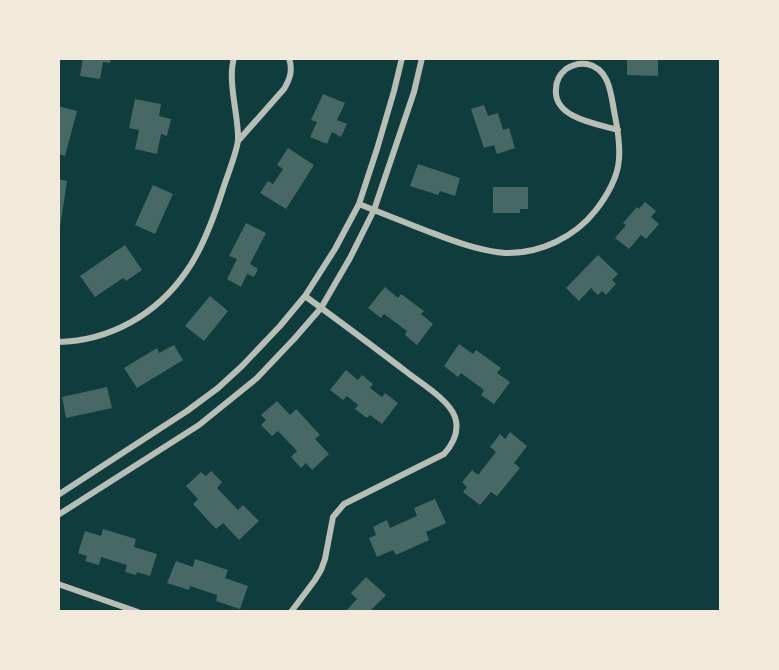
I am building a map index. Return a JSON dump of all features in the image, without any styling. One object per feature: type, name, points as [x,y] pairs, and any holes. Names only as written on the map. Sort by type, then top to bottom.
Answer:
[{"type":"street","points":[[58,342],[92,338],[115,331],[136,320],[154,307],[187,271],[218,205],[238,141],[232,71],[234,58]]},
{"type":"street","points":[[238,141],[289,81],[291,71],[289,58]]},
{"type":"street","points":[[58,495],[187,411],[218,388],[280,326],[305,296],[335,249],[359,204],[378,149],[402,58]]},
{"type":"street","points":[[58,515],[199,425],[256,378],[321,308],[374,210],[411,102],[422,58]]},
{"type":"street","points":[[359,204],[449,239],[488,250],[503,253],[544,247],[558,241],[590,218],[606,196],[620,160],[618,130],[608,81],[600,70],[593,66],[579,64],[563,72],[558,79],[555,93],[564,111],[618,130]]},
{"type":"street","points":[[291,612],[321,570],[333,517],[344,504],[444,454],[452,445],[457,426],[455,416],[436,394],[305,296]]},
{"type":"street","points":[[58,584],[138,612]]},
{"type":"building","points":[[83,58],[111,58],[110,63],[103,62],[100,79],[80,76]]},
{"type":"building","points":[[627,58],[658,58],[658,76],[627,75]]},
{"type":"building","points":[[323,94],[345,103],[337,120],[347,124],[341,137],[332,132],[327,144],[310,137],[317,122],[311,120]]},
{"type":"building","points":[[135,99],[161,104],[159,116],[171,119],[167,136],[161,134],[157,154],[135,149],[139,130],[129,128]]},
{"type":"building","points":[[484,105],[488,116],[498,113],[503,130],[509,128],[515,148],[497,154],[494,145],[484,148],[471,109]]},
{"type":"building","points":[[58,106],[77,111],[65,156],[58,154]]},
{"type":"building","points":[[288,148],[314,165],[286,209],[260,193],[268,181],[273,184],[283,169],[277,165]]},
{"type":"building","points":[[418,164],[460,178],[455,196],[440,191],[438,195],[410,186]]},
{"type":"building","points":[[58,179],[67,181],[60,227],[58,226]]},
{"type":"building","points":[[153,185],[173,194],[155,234],[135,225]]},
{"type":"building","points":[[493,187],[528,187],[528,209],[520,209],[520,213],[493,213]]},
{"type":"building","points":[[645,202],[656,211],[651,217],[659,224],[646,239],[641,235],[629,249],[615,238],[626,225],[623,223],[637,207],[639,209]]},
{"type":"building","points":[[246,223],[266,233],[250,264],[258,269],[254,277],[247,274],[241,287],[227,279],[237,259],[229,256]]},
{"type":"building","points":[[125,245],[142,270],[126,281],[123,278],[95,297],[80,276]]},
{"type":"building","points":[[598,255],[618,274],[612,280],[616,284],[606,295],[602,291],[598,295],[591,288],[579,301],[566,288]]},
{"type":"building","points":[[385,287],[398,298],[401,294],[424,311],[421,314],[433,324],[417,345],[405,335],[407,331],[384,314],[381,318],[368,308]]},
{"type":"building","points":[[210,296],[228,311],[204,341],[185,326]]},
{"type":"building","points":[[459,344],[473,354],[476,350],[501,368],[497,373],[510,382],[494,404],[481,395],[484,390],[461,373],[458,377],[444,366]]},
{"type":"building","points":[[174,345],[183,360],[137,388],[124,368],[157,348],[159,353]]},
{"type":"building","points":[[346,370],[358,380],[362,375],[373,384],[370,388],[382,397],[385,393],[398,403],[382,424],[370,415],[367,418],[355,409],[358,405],[347,396],[343,400],[330,390]]},
{"type":"building","points":[[107,387],[112,408],[66,418],[62,397]]},
{"type":"building","points":[[277,401],[290,415],[296,409],[320,435],[315,439],[329,454],[312,470],[306,463],[301,468],[291,457],[297,451],[278,431],[272,436],[261,425],[266,420],[261,415]]},
{"type":"building","points":[[510,432],[527,446],[514,463],[520,468],[497,496],[491,492],[480,505],[463,492],[467,487],[462,482],[472,470],[478,475],[496,452],[490,447],[500,434],[505,439]]},
{"type":"building","points":[[211,471],[222,482],[217,488],[238,510],[243,505],[259,521],[239,540],[223,523],[216,529],[193,504],[198,499],[186,486],[201,472],[206,476]]},
{"type":"building","points":[[435,499],[446,523],[426,532],[429,540],[396,555],[393,550],[377,557],[369,538],[376,535],[373,527],[387,520],[390,528],[417,516],[414,508]]},
{"type":"building","points":[[103,529],[136,539],[134,547],[157,554],[150,576],[137,572],[136,575],[125,572],[127,565],[101,557],[99,565],[85,561],[87,556],[78,553],[85,531],[101,536]]},
{"type":"building","points":[[195,559],[228,570],[225,578],[248,586],[240,609],[216,601],[217,595],[190,586],[189,590],[167,583],[176,561],[193,567]]},
{"type":"building","points":[[366,577],[386,595],[371,610],[373,612],[345,612],[357,599],[351,593]]}]
